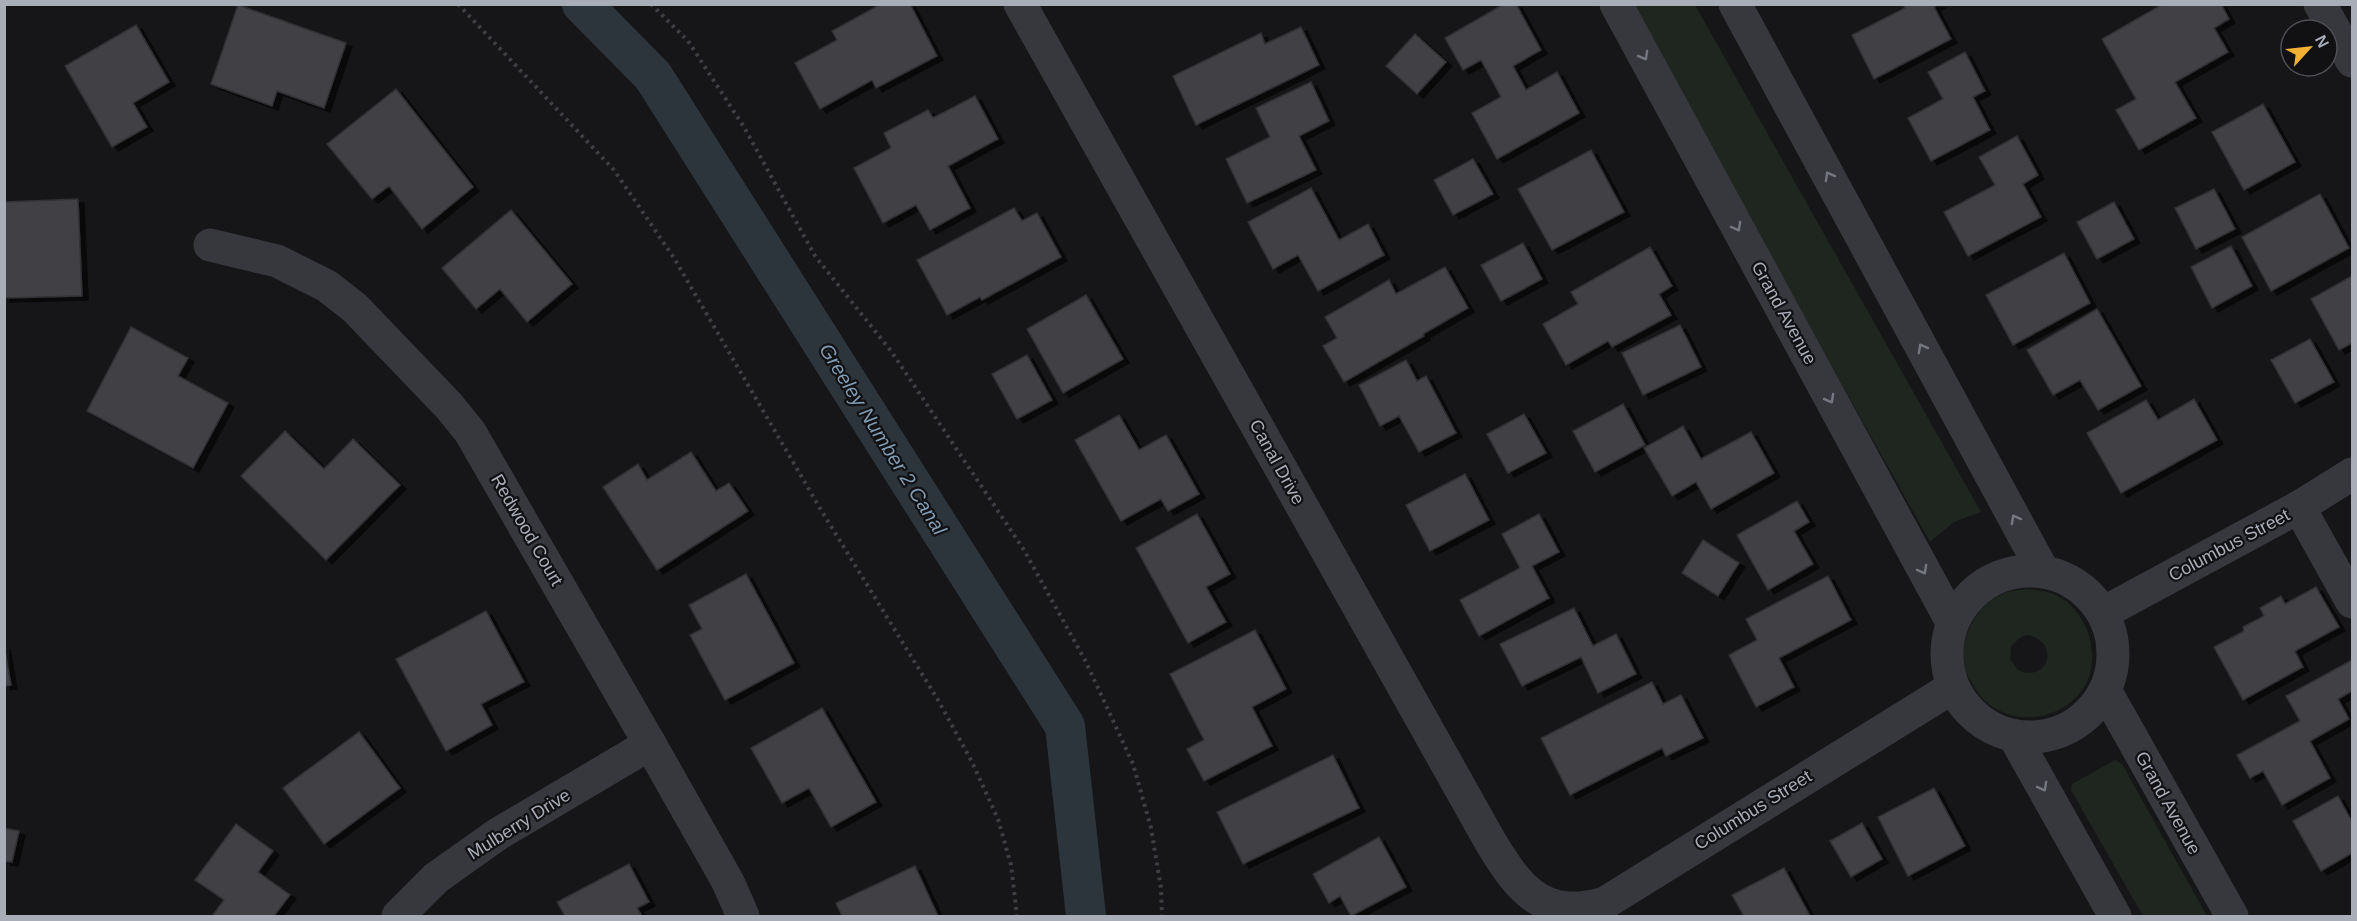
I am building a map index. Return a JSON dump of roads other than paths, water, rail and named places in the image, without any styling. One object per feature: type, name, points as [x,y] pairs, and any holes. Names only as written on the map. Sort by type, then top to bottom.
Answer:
[{"type":"street","name":"Canal Drive","points":[[1020,4],[1490,841],[1514,879],[1531,898],[1547,909]]},
{"type":"street","name":"Grand Avenue","points":[[1616,4],[1952,622]]},
{"type":"street","points":[[1735,4],[2043,571]]},
{"type":"street","points":[[2320,4],[2352,61]]},
{"type":"street","name":"Redwood Court","points":[[210,245],[277,261],[327,286],[355,308],[449,406],[470,432],[728,882],[743,916]]},
{"type":"street","name":"Columbus Street","points":[[2103,613],[2299,507],[2352,474]]},
{"type":"street","points":[[2299,507],[2352,602]]},
{"type":"street","points":[[2014,571],[2043,571],[2066,579],[2087,593],[2103,613],[2112,638],[2112,664],[2105,690],[2090,712],[2067,729],[2042,737],[2014,736],[1988,727],[1967,710],[1953,687],[1947,666],[1947,644],[1952,622],[1966,598],[1988,581],[2014,571]]},
{"type":"street","name":"Columbus Street","points":[[1547,909],[1562,912],[1591,909],[1605,903],[1953,687]]},
{"type":"street","name":"Grand Avenue","points":[[2105,690],[2232,916]]},
{"type":"street","points":[[2014,736],[2115,916]]},
{"type":"street","name":"Mulberry Drive","points":[[398,916],[436,878],[498,834],[650,744]]},
{"type":"waterway","name":"Greeley Number 2 Canal","points":[[582,4],[653,76],[1065,726],[1086,916]]}]
